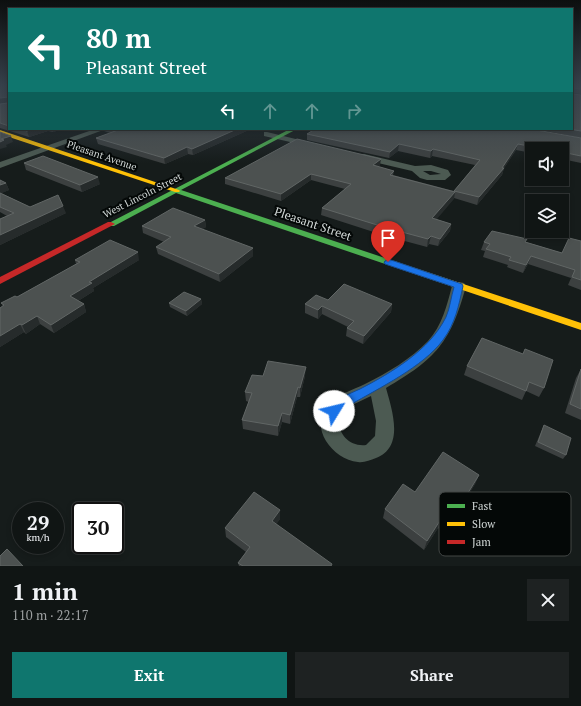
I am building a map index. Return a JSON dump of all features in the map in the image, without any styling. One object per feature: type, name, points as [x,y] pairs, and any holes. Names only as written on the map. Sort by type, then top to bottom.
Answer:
[{"type":"street","points":[[0,165],[99,130]]},
{"type":"street","name":"West Lincoln Street","points":[[198,168],[267,134],[290,130]]},
{"type":"street","name":"Pleasant Avenue","points":[[0,132],[174,191]]},
{"type":"street","points":[[278,133],[324,147]]},
{"type":"street","name":"West Lincoln Street","points":[[0,280],[174,191],[278,133]]},
{"type":"street","points":[[354,155],[415,169]]},
{"type":"street","name":"West Lincoln Street","points":[[148,193],[173,180]]},
{"type":"street","name":"Pleasant Street","points":[[174,191],[581,327]]},
{"type":"street","points":[[377,385],[416,359],[440,337],[451,316],[459,286]]},
{"type":"building","points":[[0,110],[8,110],[8,126],[0,123]]},
{"type":"building","points":[[573,110],[581,110],[581,131],[573,130]]},
{"type":"building","points":[[118,130],[235,130],[192,149],[187,147],[164,158],[96,138]]},
{"type":"building","points":[[313,130],[537,130],[581,138],[581,156],[569,153],[569,142],[525,142],[525,145],[518,144],[502,168],[504,168],[479,197],[454,191],[480,160],[433,149],[431,151],[399,144],[390,152],[307,134]]},
{"type":"building","points":[[0,132],[11,136],[1,139],[4,140],[0,142]]},
{"type":"building","points":[[297,139],[381,159],[373,165],[394,171],[390,175],[455,192],[432,218],[451,224],[440,239],[431,236],[428,239],[322,208],[351,184],[311,174],[281,194],[225,178]]},
{"type":"building","points":[[43,156],[98,177],[80,185],[24,163]]},
{"type":"building","points":[[0,180],[6,183],[0,185]]},
{"type":"building","points":[[0,193],[30,207],[58,195],[63,206],[0,235],[0,219],[14,213],[0,207]]},
{"type":"building","points":[[173,208],[205,220],[194,226],[253,248],[219,274],[156,247],[171,237],[142,226]]},
{"type":"building","points":[[492,231],[527,239],[525,242],[562,253],[569,238],[581,241],[581,280],[572,277],[575,270],[531,256],[526,265],[509,260],[511,257],[486,249],[490,244],[484,242]]},
{"type":"building","points":[[110,240],[138,252],[89,282],[92,283],[70,296],[84,304],[51,325],[37,316],[0,336],[0,308],[4,305],[1,303],[15,296],[17,297],[80,262],[75,260]]},
{"type":"building","points":[[344,284],[392,304],[364,336],[347,328],[354,321],[322,306],[318,310],[305,304],[316,295],[328,300]]},
{"type":"building","points":[[184,292],[201,299],[186,311],[169,303]]},
{"type":"building","points":[[482,338],[523,354],[525,349],[553,360],[544,388],[529,382],[526,391],[467,366]]},
{"type":"building","points":[[268,361],[306,367],[300,388],[298,387],[290,415],[282,413],[278,426],[242,420],[252,393],[245,392],[252,375],[263,376]]},
{"type":"building","points":[[581,369],[581,409],[570,404]]},
{"type":"building","points":[[544,425],[571,438],[566,455],[538,442]]},
{"type":"building","points":[[443,452],[479,475],[469,492],[439,492],[439,522],[427,541],[385,509],[403,484],[415,492]]},
{"type":"building","points":[[254,492],[280,510],[272,521],[332,564],[331,566],[243,566],[238,563],[250,547],[225,528]]},
{"type":"building","points":[[7,549],[23,566],[0,566],[0,556]]},
{"type":"traffic: fast","points":[[111,224],[292,130]]},
{"type":"traffic: fast","points":[[177,191],[394,264]]},
{"type":"traffic: slow","points":[[0,132],[177,191]]},
{"type":"traffic: slow","points":[[394,264],[581,327]]},
{"type":"traffic: jam","points":[[0,281],[111,224]]},
{"type":"route","points":[[334,411],[344,402],[377,385],[416,359],[440,337],[451,316],[459,286],[388,262]]}]
